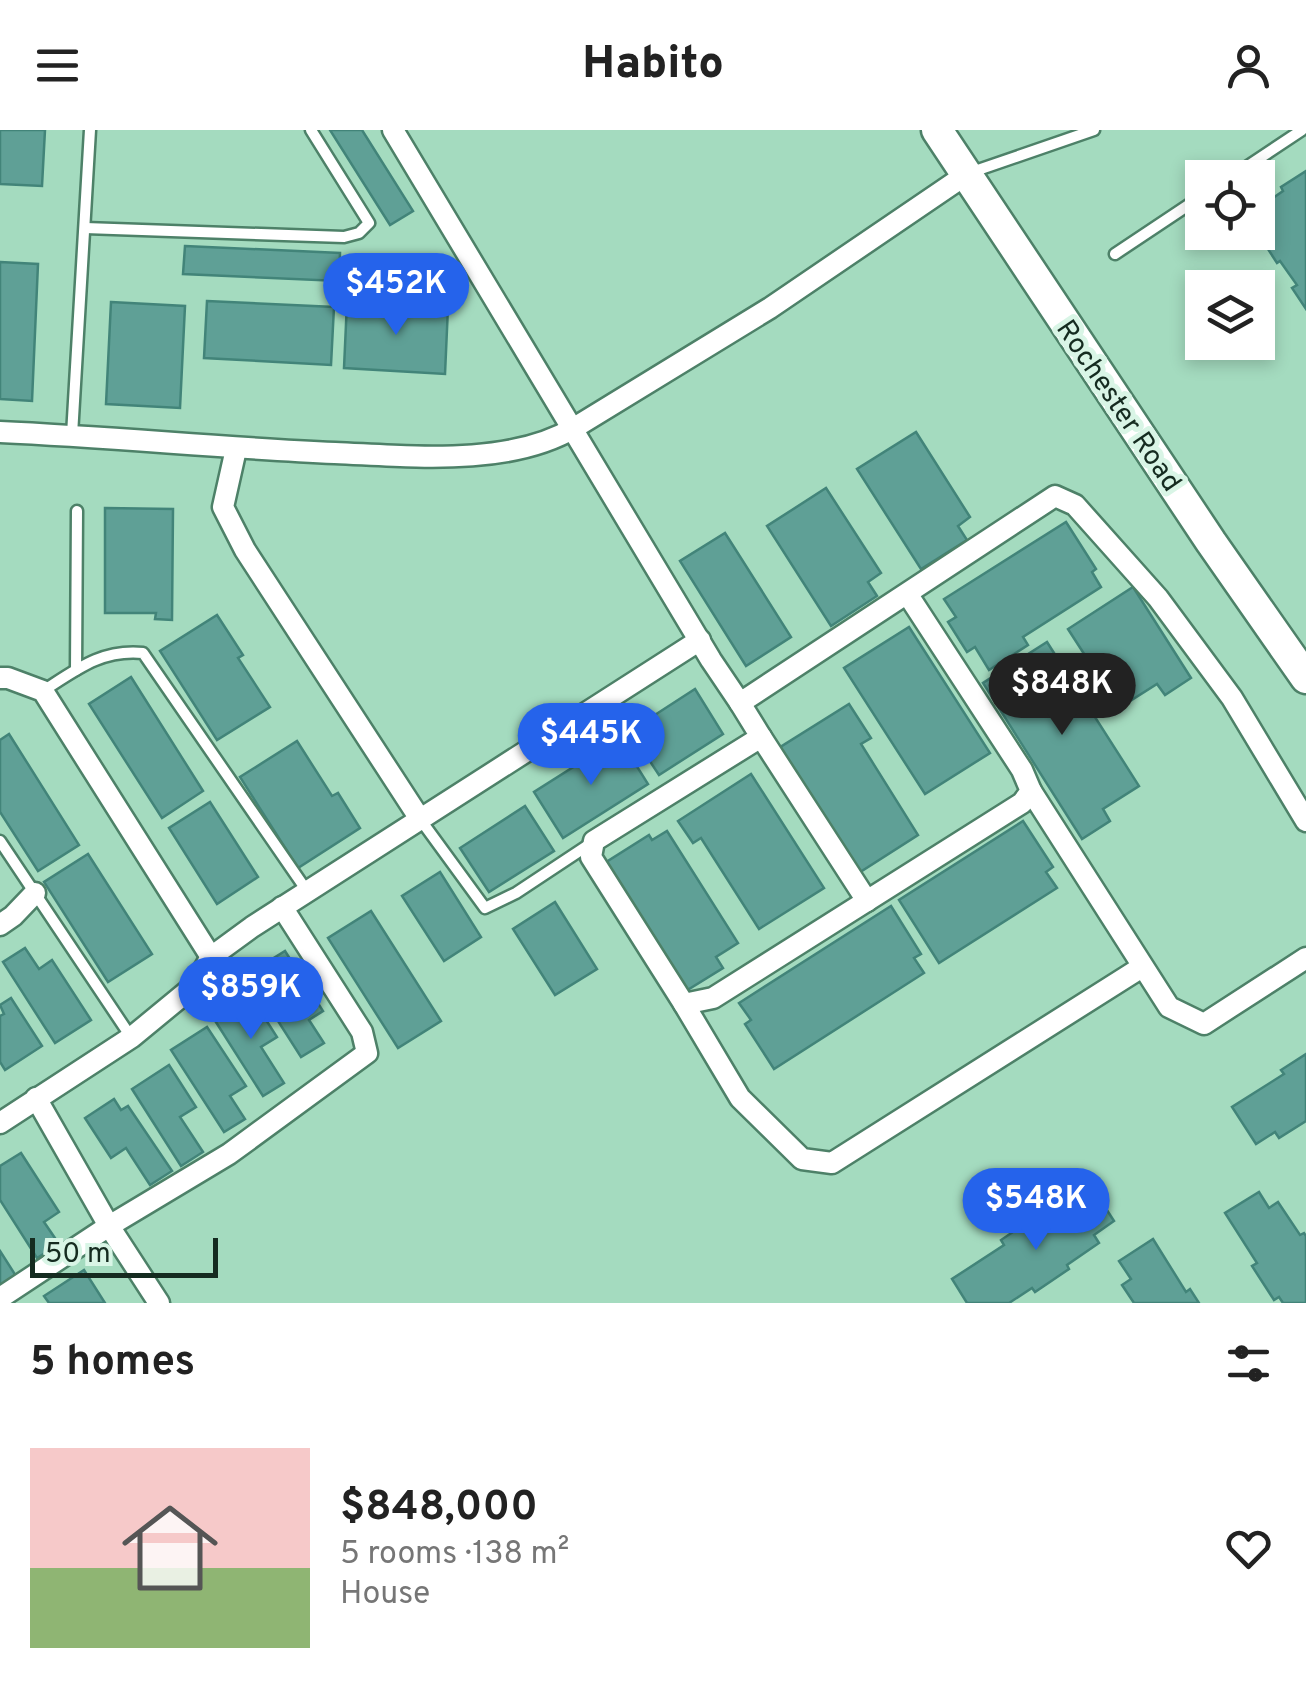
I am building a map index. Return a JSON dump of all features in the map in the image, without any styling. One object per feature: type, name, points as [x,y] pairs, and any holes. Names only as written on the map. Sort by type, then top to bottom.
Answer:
[{"type":"street","points":[[393,130],[700,640],[867,901]]},
{"type":"street","name":"Rochester Road","points":[[937,130],[1306,678]]},
{"type":"street","points":[[0,432],[429,458],[511,450],[561,436],[770,308],[967,174]]},
{"type":"street","points":[[236,449],[223,507],[245,550],[420,819]]},
{"type":"street","points":[[740,703],[1055,496],[1075,505],[1158,598],[1222,684],[1306,820]]},
{"type":"street","points":[[908,595],[1169,1007],[1204,1024],[1306,958]]},
{"type":"street","points":[[0,1123],[132,1037],[194,986],[211,957],[306,890],[700,640]]},
{"type":"street","points":[[0,678],[44,691],[211,957]]},
{"type":"street","points":[[761,737],[594,842],[591,857],[740,1098],[802,1158],[832,1163],[1142,967]]},
{"type":"street","points":[[684,1004],[713,998],[1022,802],[1031,792]]},
{"type":"street","points":[[0,925],[35,893]]},
{"type":"street","points":[[0,1298],[229,1154],[367,1053],[362,1032],[282,907]]},
{"type":"street","points":[[36,1098],[109,1226],[159,1303]]},
{"type":"lane","points":[[72,435],[90,130]]},
{"type":"lane","points":[[84,228],[344,237],[360,233],[369,223],[310,130]]},
{"type":"lane","points":[[967,174],[1094,130]]},
{"type":"lane","points":[[1257,160],[1302,130]]},
{"type":"lane","points":[[1115,254],[1185,207]]},
{"type":"lane","points":[[76,670],[77,511]]},
{"type":"lane","points":[[44,691],[94,659],[124,651],[143,652],[306,890]]},
{"type":"lane","points":[[420,819],[485,908],[516,893],[594,842]]},
{"type":"lane","points":[[0,841],[132,1037]]},
{"type":"building","points":[[0,130],[45,130],[42,186],[0,184]]},
{"type":"building","points":[[330,130],[362,130],[413,211],[390,225]]},
{"type":"building","points":[[1306,171],[1306,309],[1292,288],[1297,285],[1269,250],[1275,250],[1275,196],[1283,191],[1281,187]]},
{"type":"building","points":[[185,246],[340,253],[339,281],[183,274]]},
{"type":"building","points":[[0,262],[38,264],[32,401],[0,399]]},
{"type":"building","points":[[207,301],[334,307],[331,365],[204,358]]},
{"type":"building","points":[[111,302],[185,306],[180,408],[106,404]]},
{"type":"building","points":[[347,302],[448,307],[445,374],[344,368]]},
{"type":"building","points":[[916,432],[970,517],[958,526],[967,540],[921,569],[857,469]]},
{"type":"building","points":[[826,488],[881,573],[868,582],[877,596],[831,626],[767,526]]},
{"type":"building","points":[[105,508],[173,509],[172,620],[155,619],[156,613],[105,613]]},
{"type":"building","points":[[1066,522],[1096,569],[1092,572],[1101,587],[1023,637],[1028,645],[989,670],[975,647],[967,652],[948,622],[956,617],[944,599]]},
{"type":"building","points":[[725,533],[791,637],[746,666],[680,561]]},
{"type":"building","points":[[1133,587],[1191,678],[1165,695],[1157,684],[1119,708],[1068,629]]},
{"type":"building","points":[[217,615],[243,655],[238,658],[270,707],[217,740],[160,651]]},
{"type":"building","points":[[909,627],[990,753],[925,794],[844,668]]},
{"type":"building","points":[[1047,642],[1139,786],[1103,809],[1110,821],[1082,839],[983,683]]},
{"type":"building","points":[[131,677],[203,791],[162,818],[89,704]]},
{"type":"building","points":[[695,689],[723,734],[659,775],[630,731]]},
{"type":"building","points":[[849,704],[871,738],[861,744],[918,835],[854,876],[774,751]]},
{"type":"building","points":[[9,734],[79,845],[38,871],[0,812],[0,740]]},
{"type":"building","points":[[619,738],[648,784],[563,838],[534,792]]},
{"type":"building","points":[[297,741],[332,796],[338,793],[360,828],[298,868],[240,777]]},
{"type":"building","points":[[751,774],[824,888],[759,929],[701,838],[693,843],[678,821]]},
{"type":"building","points":[[210,802],[258,877],[217,904],[169,828]]},
{"type":"building","points":[[525,806],[554,851],[489,892],[460,848]]},
{"type":"building","points":[[1023,821],[1053,867],[1046,872],[1057,888],[939,963],[899,900]]},
{"type":"building","points":[[667,831],[738,943],[716,957],[723,968],[681,994],[600,866],[649,835],[652,840]]},
{"type":"building","points":[[88,854],[152,954],[108,982],[44,882]]},
{"type":"building","points":[[440,872],[481,937],[444,961],[402,896]]},
{"type":"building","points":[[555,902],[597,969],[555,995],[513,929]]},
{"type":"building","points":[[891,906],[921,954],[914,958],[924,973],[774,1069],[745,1024],[751,1020],[739,1003]]},
{"type":"building","points":[[371,911],[441,1021],[398,1048],[328,938]]},
{"type":"building","points":[[25,948],[39,969],[52,960],[91,1020],[55,1043],[3,962]]},
{"type":"building","points":[[285,951],[323,1011],[309,1020],[324,1043],[301,1057],[248,974]]},
{"type":"building","points":[[250,995],[277,1037],[261,1047],[284,1083],[263,1096],[214,1019]]},
{"type":"building","points":[[11,998],[42,1046],[5,1070],[0,1062],[0,1016],[4,1014],[0,1005]]},
{"type":"building","points":[[207,1027],[246,1086],[230,1096],[245,1119],[224,1132],[171,1050]]},
{"type":"building","points":[[1306,1054],[1306,1121],[1279,1138],[1275,1132],[1256,1144],[1232,1107],[1284,1074],[1281,1070]]},
{"type":"building","points":[[169,1065],[196,1107],[180,1117],[203,1152],[181,1166],[132,1089]]},
{"type":"building","points":[[114,1099],[121,1110],[128,1106],[172,1171],[150,1185],[126,1148],[111,1158],[85,1118]]},
{"type":"building","points":[[21,1153],[59,1212],[44,1222],[59,1244],[37,1258],[0,1200],[0,1166]]},
{"type":"building","points":[[1092,1187],[1114,1221],[1094,1235],[1099,1243],[1035,1292],[1032,1288],[1009,1303],[967,1303],[952,1279],[1004,1245],[1001,1240],[1035,1217],[1038,1222]]},
{"type":"building","points":[[1259,1192],[1269,1208],[1278,1202],[1300,1235],[1306,1236],[1306,1303],[1283,1303],[1279,1297],[1274,1300],[1252,1266],[1257,1263],[1225,1213]]},
{"type":"building","points":[[1153,1239],[1186,1292],[1190,1289],[1199,1303],[1134,1303],[1122,1285],[1131,1279],[1119,1261]]},
{"type":"building","points":[[0,1251],[16,1276],[0,1286]]},
{"type":"building","points":[[84,1270],[105,1303],[49,1303],[44,1296]]}]
